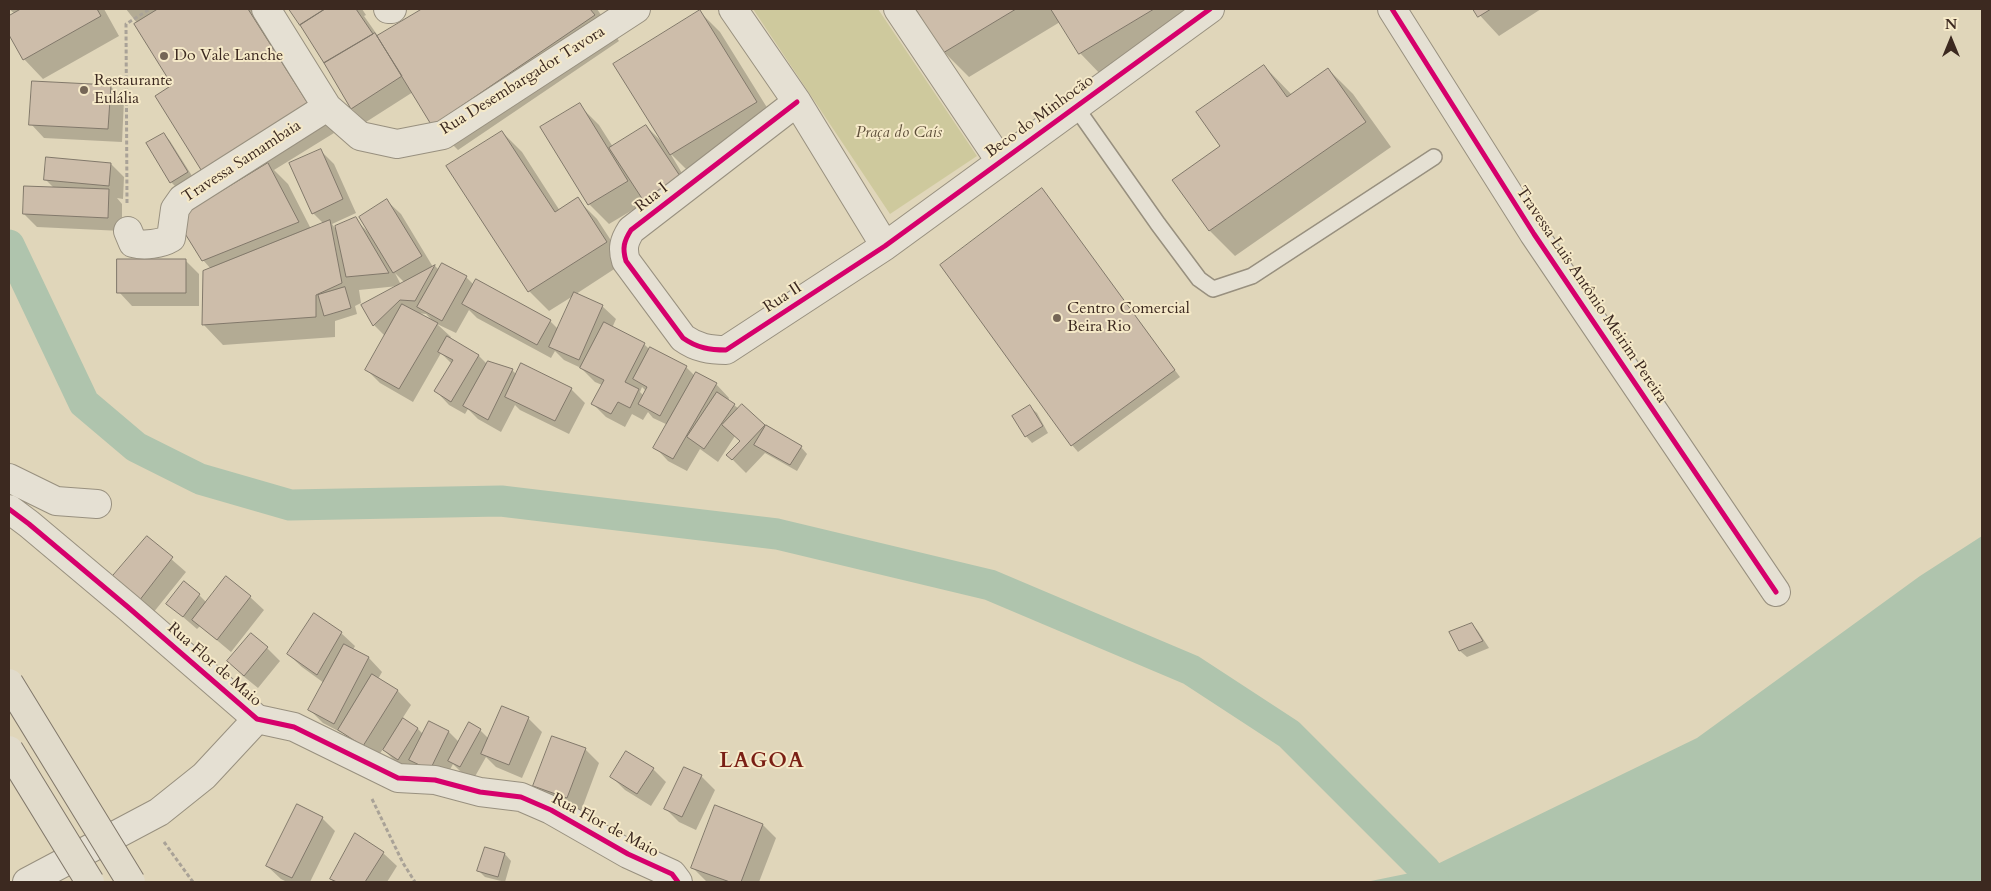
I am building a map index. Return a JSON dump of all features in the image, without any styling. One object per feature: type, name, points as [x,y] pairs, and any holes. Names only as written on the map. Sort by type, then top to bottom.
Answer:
[{"type":"main road","points":[[9,682],[131,882]]},
{"type":"main road","points":[[9,750],[90,882]]},
{"type":"street","name":"Rua Desembargador Tavora","points":[[266,9],[327,107],[360,136],[397,144],[443,135],[636,9]]},
{"type":"street","points":[[733,9],[797,102],[885,246]]},
{"type":"street","points":[[898,9],[1000,161]]},
{"type":"street","name":"Beco do Minhocão","points":[[885,246],[1210,9]]},
{"type":"street","name":"Travessa Luis Antônio Meirim Pereira","points":[[1392,9],[1534,234],[1776,592]]},
{"type":"street","name":"Rua I","points":[[690,343],[683,338],[626,260],[623,250],[624,241],[631,230],[797,102]]},
{"type":"street","name":"Travessa Samambaia","points":[[128,232],[133,243],[140,245],[166,241],[171,238],[175,209],[182,200],[327,107]]},
{"type":"street","name":"Rua II","points":[[690,343],[706,350],[726,350],[885,246]]},
{"type":"street","points":[[9,478],[56,501],[97,504]]},
{"type":"street","name":"Rua Flor de Maio","points":[[9,509],[129,608],[257,719],[294,727],[398,778],[435,780],[480,792],[521,797],[551,810],[628,854],[672,874],[678,882]]},
{"type":"street","points":[[27,882],[147,819],[204,776],[257,719]]},
{"type":"lane","points":[[1075,106],[1199,279],[1213,289],[1252,276],[1434,157]]},
{"type":"path","points":[[128,232],[126,24],[150,9]]},
{"type":"path","points":[[371,797],[403,863],[416,882]]},
{"type":"path","points":[[147,819],[193,882]]},
{"type":"green space","name":"Praça do Caís","points":[[753,9],[878,9],[977,156],[890,214]]},
{"type":"shaded area","points":[[1982,536],[1982,882],[1366,882],[1425,870],[1697,738],[1920,576]]},
{"type":"building","points":[[21,9],[97,9],[101,16],[23,60],[9,35],[9,16]]},
{"type":"building","points":[[158,9],[248,9],[310,107],[203,173],[155,96],[172,85],[134,24]]},
{"type":"building","points":[[289,9],[325,9],[300,25]]},
{"type":"building","points":[[325,9],[356,9],[373,34],[324,63],[300,25]]},
{"type":"building","points":[[422,9],[590,9],[595,15],[432,126],[377,36]]},
{"type":"building","points":[[916,9],[1016,9],[943,53]]},
{"type":"building","points":[[1051,9],[1154,9],[1079,54]]},
{"type":"building","points":[[1473,9],[1491,9],[1478,17]]},
{"type":"building","points":[[700,10],[757,102],[670,155],[613,64]]},
{"type":"building","points":[[375,33],[402,76],[351,109],[324,63]]},
{"type":"building","points":[[1264,65],[1287,97],[1328,68],[1366,122],[1209,231],[1172,180],[1220,146],[1196,112]]},
{"type":"building","points":[[32,81],[111,85],[108,129],[29,125]]},
{"type":"building","points":[[580,103],[628,181],[588,205],[540,127]]},
{"type":"building","points":[[646,125],[680,176],[643,200],[609,148]]},
{"type":"building","points":[[502,131],[555,212],[578,197],[607,242],[528,292],[446,166]]},
{"type":"building","points":[[164,133],[188,172],[170,183],[146,143]]},
{"type":"building","points":[[321,149],[343,199],[312,214],[289,163]]},
{"type":"building","points":[[46,157],[111,163],[109,186],[44,180]]},
{"type":"building","points":[[268,163],[299,222],[202,261],[176,219]]},
{"type":"building","points":[[24,186],[109,189],[108,218],[23,214]]},
{"type":"building","name":"Centro Comercial Beira Rio","points":[[1042,188],[1175,370],[1071,446],[940,265]]},
{"type":"building","points":[[387,199],[422,256],[393,273],[359,217]]},
{"type":"building","points":[[356,217],[389,273],[346,277],[335,226]]},
{"type":"building","points":[[330,220],[342,283],[316,295],[316,317],[202,325],[203,271]]},
{"type":"building","points":[[117,259],[186,259],[186,293],[117,293]]},
{"type":"building","points":[[442,263],[467,276],[442,321],[417,307]]},
{"type":"building","points":[[435,265],[415,301],[400,300],[373,326],[361,305]]},
{"type":"building","points":[[476,279],[551,320],[537,345],[462,304]]},
{"type":"building","points":[[345,287],[351,308],[324,316],[318,295]]},
{"type":"building","points":[[574,292],[603,305],[579,360],[549,347]]},
{"type":"building","points":[[402,304],[438,323],[399,389],[365,370]]},
{"type":"building","points":[[604,322],[645,343],[625,382],[639,389],[630,408],[618,402],[611,414],[591,404],[604,380],[580,368]]},
{"type":"building","points":[[447,336],[479,355],[451,402],[434,391],[453,360],[438,352]]},
{"type":"building","points":[[650,347],[687,366],[660,416],[638,404],[647,387],[633,379]]},
{"type":"building","points":[[488,361],[513,369],[488,420],[463,406]]},
{"type":"building","points":[[521,363],[572,388],[555,421],[505,397]]},
{"type":"building","points":[[696,372],[717,383],[673,459],[653,448]]},
{"type":"building","points":[[717,392],[735,404],[704,449],[687,437]]},
{"type":"building","points":[[742,404],[765,425],[732,460],[726,455],[740,441],[722,425]]},
{"type":"building","points":[[1030,405],[1043,426],[1025,437],[1012,416]]},
{"type":"building","points":[[766,425],[802,446],[790,465],[754,445]]},
{"type":"building","points":[[147,536],[173,557],[139,601],[111,578]]},
{"type":"building","points":[[226,576],[251,596],[217,640],[192,620]]},
{"type":"building","points":[[184,581],[200,594],[183,617],[166,604]]},
{"type":"building","points":[[314,613],[342,632],[317,675],[287,654]]},
{"type":"building","points":[[1472,623],[1483,641],[1459,651],[1449,632]]},
{"type":"building","points":[[251,633],[268,647],[244,676],[227,661]]},
{"type":"building","points":[[344,644],[369,657],[334,724],[308,710]]},
{"type":"building","points":[[372,674],[398,690],[363,746],[338,730]]},
{"type":"building","points":[[502,706],[529,717],[509,765],[481,754]]},
{"type":"building","points":[[403,718],[418,728],[398,760],[383,750]]},
{"type":"building","points":[[429,721],[449,731],[430,770],[409,760]]},
{"type":"building","points":[[469,722],[481,729],[460,767],[448,761]]},
{"type":"building","points":[[552,736],[586,748],[567,798],[533,786]]},
{"type":"building","points":[[626,751],[654,768],[637,794],[610,777]]},
{"type":"building","points":[[684,767],[702,775],[682,817],[664,809]]},
{"type":"building","points":[[297,804],[323,817],[292,878],[266,866]]},
{"type":"building","points":[[715,805],[763,824],[741,882],[730,882],[691,868]]},
{"type":"building","points":[[355,833],[384,852],[365,882],[337,882],[330,879]]},
{"type":"building","points":[[485,847],[505,853],[498,877],[477,871]]},
{"type":"waterway","points":[[9,245],[84,403],[136,447],[200,479],[290,505],[501,501],[777,534],[990,585],[1191,670],[1289,734],[1425,870],[1434,882]]},
{"type":"cycle path","points":[[797,102],[631,230],[627,238],[624,245],[626,261],[683,338],[693,344],[709,349],[726,350],[885,246],[1210,9]]},
{"type":"cycle path","points":[[1392,9],[1534,234],[1776,592]]},
{"type":"cycle path","points":[[9,509],[129,608],[257,719],[294,727],[398,778],[435,780],[480,792],[521,797],[551,810],[628,854],[672,874],[678,882]]},
{"type":"place","name":"Do Vale Lanche","points":[[164,56]]},
{"type":"place","name":"Restaurante Eulália","points":[[84,90]]},
{"type":"place","name":"Centro Comercial Beira Rio","points":[[1057,318]]},
{"type":"district","name":"LAGOA","points":[[762,762]]}]
